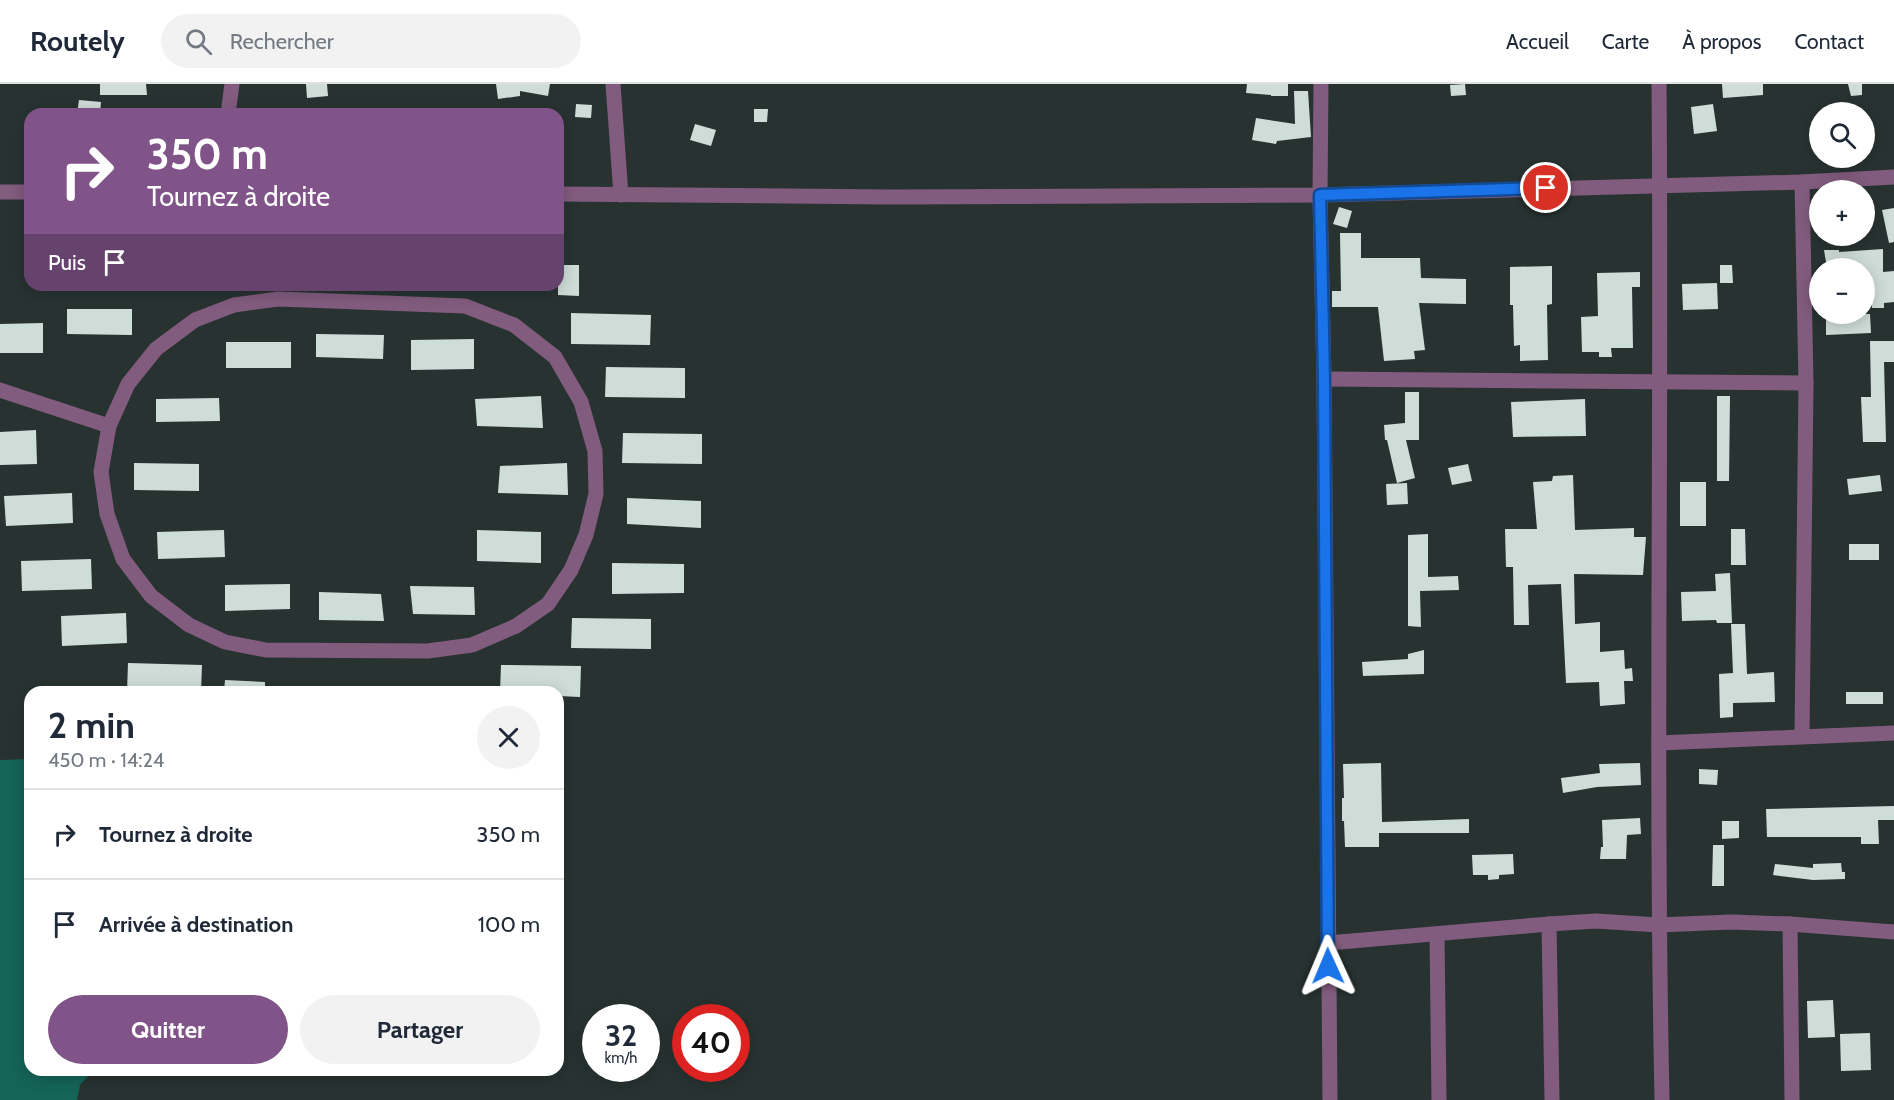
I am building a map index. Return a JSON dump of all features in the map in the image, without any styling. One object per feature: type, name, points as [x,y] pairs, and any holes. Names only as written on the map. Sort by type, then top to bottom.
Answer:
[{"type":"street","points":[[229,108],[232,84]]},
{"type":"street","points":[[613,84],[621,195]]},
{"type":"street","points":[[1321,84],[1320,195],[1324,379],[1330,1100]]},
{"type":"street","points":[[1659,84],[1661,383],[1658,924],[1662,1100]]},
{"type":"street","points":[[564,194],[891,197],[1320,195],[1802,182],[1894,177]]},
{"type":"street","points":[[1802,182],[1806,382],[1802,736]]},
{"type":"street","points":[[0,192],[24,192]]},
{"type":"street","points":[[278,299],[465,306],[514,325],[555,357],[581,402],[595,451],[596,494],[586,536],[571,570],[548,604],[516,626],[472,645],[428,651],[266,650],[225,642],[189,625],[151,596],[123,559],[107,514],[101,472],[109,426],[128,384],[156,349],[195,320],[234,305],[278,299]]},
{"type":"street","points":[[1324,379],[1661,383],[1806,382]]},
{"type":"street","points":[[0,390],[109,426]]},
{"type":"street","points":[[1659,743],[1894,733]]},
{"type":"street","points":[[1328,943],[1596,921],[1658,924],[1731,922],[1790,924],[1894,932]]},
{"type":"street","points":[[1549,924],[1552,1100]]},
{"type":"street","points":[[1790,924],[1792,1100]]},
{"type":"street","points":[[1437,934],[1439,1100]]},
{"type":"green space","points":[[24,759],[24,1076],[88,1076],[80,1085],[77,1100],[0,1100],[0,760]]},
{"type":"building","points":[[100,84],[146,84],[147,95],[100,95]]},
{"type":"building","points":[[306,84],[327,84],[328,96],[307,98]]},
{"type":"building","points":[[496,84],[550,84],[548,96],[520,91],[520,96],[498,99]]},
{"type":"building","points":[[1247,84],[1288,84],[1288,96],[1246,93]]},
{"type":"building","points":[[1465,84],[1466,95],[1451,96],[1450,85]]},
{"type":"building","points":[[1722,84],[1763,84],[1763,95],[1723,98]]},
{"type":"building","points":[[1848,84],[1862,84],[1862,95],[1851,96]]},
{"type":"building","points":[[1294,91],[1308,91],[1311,137],[1277,141],[1276,144],[1252,140],[1256,118],[1295,124]]},
{"type":"building","points":[[79,100],[101,102],[100,108],[78,108]]},
{"type":"building","points":[[576,104],[592,105],[591,118],[575,117]]},
{"type":"building","points":[[1713,104],[1717,131],[1694,134],[1691,107]]},
{"type":"building","points":[[754,109],[768,109],[767,122],[754,122]]},
{"type":"building","points":[[695,124],[716,130],[711,146],[690,140]]},
{"type":"building","points":[[1339,207],[1352,211],[1347,228],[1333,224]]},
{"type":"building","points":[[1894,208],[1894,242],[1889,243],[1882,210]]},
{"type":"building","points":[[1340,233],[1361,233],[1361,258],[1420,258],[1421,278],[1466,279],[1466,304],[1419,303],[1425,350],[1414,351],[1415,359],[1384,361],[1378,307],[1332,307],[1332,291],[1341,291]]},
{"type":"building","points":[[1883,249],[1883,272],[1894,271],[1894,302],[1884,303],[1884,308],[1875,308],[1875,258],[1825,258],[1824,250],[1839,250],[1839,252]]},
{"type":"building","points":[[564,265],[579,265],[579,296],[558,295],[558,291],[564,291]]},
{"type":"building","points":[[1720,265],[1732,265],[1733,283],[1720,283]]},
{"type":"building","points":[[1552,266],[1552,304],[1547,305],[1548,360],[1520,361],[1520,345],[1514,346],[1513,305],[1510,305],[1510,267]]},
{"type":"building","points":[[1640,272],[1640,287],[1632,287],[1633,348],[1611,348],[1612,357],[1599,357],[1599,352],[1582,352],[1581,317],[1598,316],[1597,273]]},
{"type":"building","points":[[1717,283],[1718,309],[1683,310],[1682,284]]},
{"type":"building","points":[[67,309],[132,309],[132,335],[67,334]]},
{"type":"building","points":[[571,313],[651,315],[650,345],[571,344]]},
{"type":"building","points":[[43,323],[43,353],[0,353],[0,324]]},
{"type":"building","points":[[1826,324],[1871,324],[1871,333],[1826,335]]},
{"type":"building","points":[[316,334],[384,335],[383,359],[316,357]]},
{"type":"building","points":[[474,339],[474,369],[411,370],[411,340]]},
{"type":"building","points":[[1870,341],[1894,341],[1894,362],[1884,362],[1886,442],[1863,442],[1861,397],[1871,397]]},
{"type":"building","points":[[226,342],[291,342],[291,368],[226,368]]},
{"type":"building","points":[[606,367],[685,368],[685,398],[605,397]]},
{"type":"building","points":[[1405,392],[1419,392],[1419,440],[1406,440],[1415,478],[1397,483],[1387,440],[1385,440],[1384,425],[1405,423]]},
{"type":"building","points":[[541,396],[543,428],[477,426],[475,399]]},
{"type":"building","points":[[1717,396],[1730,396],[1729,481],[1717,481]]},
{"type":"building","points":[[219,398],[220,421],[156,422],[156,399]]},
{"type":"building","points":[[1585,399],[1586,436],[1513,437],[1511,402]]},
{"type":"building","points":[[36,430],[37,464],[0,465],[0,432]]},
{"type":"building","points":[[623,433],[702,434],[702,464],[622,463]]},
{"type":"building","points":[[134,463],[199,464],[199,491],[134,490]]},
{"type":"building","points":[[567,463],[568,495],[498,493],[500,466]]},
{"type":"building","points":[[1468,464],[1472,481],[1452,485],[1448,468]]},
{"type":"building","points":[[1573,475],[1575,530],[1634,528],[1634,537],[1646,537],[1643,575],[1574,574],[1575,624],[1600,622],[1600,652],[1624,650],[1625,669],[1632,668],[1633,681],[1624,681],[1625,704],[1600,706],[1599,682],[1566,683],[1561,584],[1528,585],[1529,625],[1514,625],[1513,567],[1506,567],[1505,529],[1537,529],[1533,482],[1552,481],[1553,476]]},
{"type":"building","points":[[1880,475],[1882,491],[1849,495],[1847,479]]},
{"type":"building","points":[[1680,482],[1706,482],[1706,526],[1680,526]]},
{"type":"building","points":[[1407,483],[1408,504],[1387,505],[1386,484]]},
{"type":"building","points":[[72,493],[73,523],[6,526],[4,496]]},
{"type":"building","points":[[627,498],[701,501],[701,528],[627,524]]},
{"type":"building","points":[[1731,529],[1745,529],[1746,565],[1731,565]]},
{"type":"building","points":[[224,530],[225,557],[158,559],[157,532]]},
{"type":"building","points":[[477,530],[541,532],[541,563],[477,561]]},
{"type":"building","points":[[1428,534],[1428,577],[1458,576],[1459,590],[1420,591],[1421,627],[1408,626],[1408,535]]},
{"type":"building","points":[[1849,544],[1879,544],[1879,560],[1849,560]]},
{"type":"building","points":[[91,559],[92,589],[22,591],[21,561]]},
{"type":"building","points":[[612,563],[684,564],[684,593],[612,594]]},
{"type":"building","points":[[1730,573],[1732,623],[1717,623],[1716,620],[1682,621],[1681,592],[1716,591],[1715,574]]},
{"type":"building","points":[[290,584],[290,609],[225,611],[225,585]]},
{"type":"building","points":[[410,586],[474,587],[475,615],[413,614]]},
{"type":"building","points":[[319,592],[381,594],[384,621],[319,620]]},
{"type":"building","points":[[126,613],[127,643],[62,646],[61,616]]},
{"type":"building","points":[[572,618],[651,619],[651,649],[571,648]]},
{"type":"building","points":[[1731,624],[1745,624],[1747,674],[1774,672],[1775,702],[1733,703],[1733,717],[1720,718],[1719,674],[1733,673]]},
{"type":"building","points":[[1424,650],[1424,674],[1363,676],[1362,662],[1408,659],[1408,654]]},
{"type":"building","points":[[128,663],[202,665],[201,686],[127,686]]},
{"type":"building","points":[[501,665],[581,666],[580,697],[564,696],[564,686],[500,686]]},
{"type":"building","points":[[225,680],[265,682],[265,686],[224,686]]},
{"type":"building","points":[[1846,692],[1883,692],[1883,704],[1846,704]]},
{"type":"building","points":[[1381,763],[1382,822],[1469,819],[1469,833],[1379,833],[1379,847],[1345,847],[1344,821],[1342,821],[1343,764]]},
{"type":"building","points":[[1640,763],[1641,785],[1597,787],[1563,793],[1561,778],[1600,773],[1599,764]]},
{"type":"building","points":[[1699,769],[1718,770],[1717,785],[1699,784]]},
{"type":"building","points":[[1894,806],[1894,820],[1878,820],[1879,844],[1861,844],[1861,837],[1767,837],[1766,809]]},
{"type":"building","points":[[1640,818],[1641,834],[1627,835],[1626,859],[1600,859],[1601,847],[1603,847],[1602,820]]},
{"type":"building","points":[[1722,821],[1739,821],[1739,838],[1722,839]]},
{"type":"building","points":[[1713,845],[1724,845],[1724,886],[1712,886]]},
{"type":"building","points":[[1513,854],[1514,874],[1499,875],[1499,879],[1488,880],[1488,875],[1473,875],[1472,855]]},
{"type":"building","points":[[1841,863],[1845,879],[1813,880],[1773,875],[1775,864],[1813,868],[1813,864]]},
{"type":"building","points":[[1833,1000],[1835,1037],[1808,1038],[1807,1001]]},
{"type":"building","points":[[1870,1033],[1871,1070],[1841,1071],[1840,1034]]},
{"type":"route","points":[[1328,966],[1324,379],[1320,195],[1546,188]]}]
